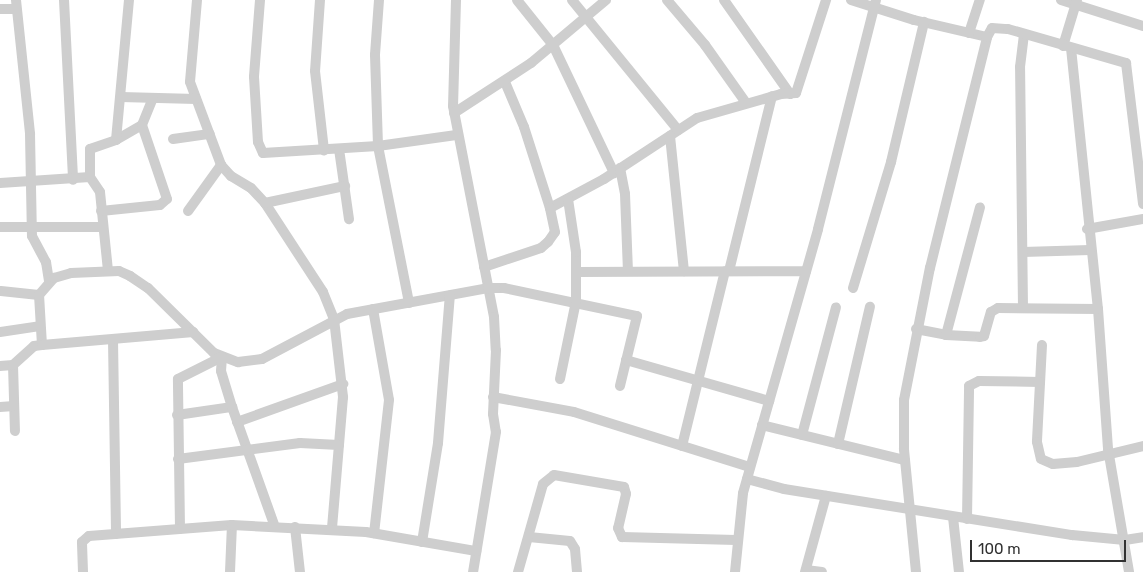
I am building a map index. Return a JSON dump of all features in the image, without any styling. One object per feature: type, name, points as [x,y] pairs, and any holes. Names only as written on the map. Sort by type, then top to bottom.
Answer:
[{"type":"street","points":[[64,0],[73,180]]},
{"type":"street","points":[[116,140],[129,0]]},
{"type":"street","points":[[197,0],[190,82],[222,166],[231,176],[251,188],[265,203],[323,292],[334,319],[343,384],[340,445],[332,529]]},
{"type":"street","points":[[260,0],[254,76],[259,149],[270,154],[340,149],[378,146],[456,134]]},
{"type":"street","points":[[320,0],[315,71],[324,150]]},
{"type":"street","points":[[379,0],[375,55],[378,146],[409,303]]},
{"type":"street","points":[[456,0],[454,113],[456,134],[494,318],[493,397],[496,432],[473,572]]},
{"type":"street","points":[[517,0],[552,45],[617,171],[625,194],[628,271]]},
{"type":"street","points":[[572,0],[588,16],[678,130]]},
{"type":"street","points":[[454,113],[505,82],[606,0]]},
{"type":"street","points":[[666,0],[705,45],[746,103]]},
{"type":"street","points":[[724,0],[790,94]]},
{"type":"street","points":[[550,208],[617,171],[697,118],[772,96],[790,94],[800,87],[826,0]]},
{"type":"street","points":[[851,0],[875,4],[924,22],[987,37]]},
{"type":"street","points":[[969,33],[980,0]]},
{"type":"street","points":[[1061,0],[1076,2],[1143,26]]},
{"type":"street","points":[[1076,2],[1067,47],[1087,229],[1098,309],[1109,455],[1129,572]]},
{"type":"street","points":[[0,10],[16,4],[32,182],[32,241],[46,262],[49,282]]},
{"type":"street","points":[[735,572],[736,540],[747,479],[806,272],[875,4]]},
{"type":"street","points":[[854,288],[891,162],[924,22]]},
{"type":"street","points":[[916,572],[905,460],[904,400],[916,329],[987,37],[996,26],[1126,63],[1143,204]]},
{"type":"street","points":[[1023,308],[1020,67],[1024,34]]},
{"type":"street","points":[[484,267],[541,248],[555,232],[550,208],[524,127],[505,82]]},
{"type":"street","points":[[682,446],[772,96]]},
{"type":"street","points":[[121,97],[196,99]]},
{"type":"street","points":[[108,271],[98,187],[90,177],[90,149],[116,140],[142,125],[153,98]]},
{"type":"street","points":[[102,211],[160,205],[167,199],[142,125]]},
{"type":"street","points":[[172,139],[210,134]]},
{"type":"street","points":[[670,136],[674,155],[684,271]]},
{"type":"street","points":[[340,149],[349,219]]},
{"type":"street","points":[[188,211],[222,166]]},
{"type":"street","points":[[0,183],[73,180],[90,177]]},
{"type":"street","points":[[265,203],[345,186]]},
{"type":"street","points":[[560,379],[576,302],[576,272],[568,199]]},
{"type":"street","points":[[946,336],[980,207]]},
{"type":"street","points":[[1087,229],[1143,219]]},
{"type":"street","points":[[0,227],[15,225],[31,229],[103,227]]},
{"type":"street","points":[[1023,252],[1090,250]]},
{"type":"street","points":[[42,345],[39,295],[49,282],[71,273],[120,271],[148,288],[222,357],[238,362],[262,359],[334,319],[373,309],[488,288],[526,291],[637,316],[620,386]]},
{"type":"street","points":[[576,272],[806,272]]},
{"type":"street","points":[[1,291],[39,295]]},
{"type":"street","points":[[422,542],[438,443],[450,295]]},
{"type":"street","points":[[802,435],[836,307]]},
{"type":"street","points":[[838,444],[870,307]]},
{"type":"street","points":[[373,309],[389,400],[374,534]]},
{"type":"street","points":[[916,329],[946,336],[984,336],[994,309],[1098,309]]},
{"type":"street","points":[[0,332],[40,326]]},
{"type":"street","points":[[0,366],[13,365],[34,346],[193,332]]},
{"type":"street","points":[[113,340],[116,534]]},
{"type":"street","points":[[1042,345],[1037,442],[1041,458],[1053,464],[1109,455],[1143,446]]},
{"type":"street","points":[[222,357],[221,371],[232,407],[249,449],[275,527]]},
{"type":"street","points":[[180,529],[178,379],[222,357]]},
{"type":"street","points":[[626,360],[769,401]]},
{"type":"street","points":[[13,365],[15,431]]},
{"type":"street","points":[[967,519],[969,386],[979,381],[1040,382]]},
{"type":"street","points":[[237,422],[343,384]]},
{"type":"street","points":[[493,397],[574,412],[750,467]]},
{"type":"street","points":[[0,407],[14,406]]},
{"type":"street","points":[[177,415],[232,407]]},
{"type":"street","points":[[762,425],[905,460]]},
{"type":"street","points":[[178,459],[310,442],[340,445]]},
{"type":"street","points":[[518,572],[543,484],[554,475],[624,487],[626,494],[618,528],[622,537],[736,540]]},
{"type":"street","points":[[747,479],[826,496],[953,517],[1125,540],[1143,537]]},
{"type":"street","points":[[822,572],[806,571],[826,496]]},
{"type":"street","points":[[953,517],[959,572]]},
{"type":"street","points":[[84,572],[81,547],[85,538],[232,525],[332,529],[476,551]]},
{"type":"street","points":[[230,572],[232,525]]},
{"type":"street","points":[[295,528],[300,572]]},
{"type":"street","points":[[528,537],[570,541],[577,572]]}]
